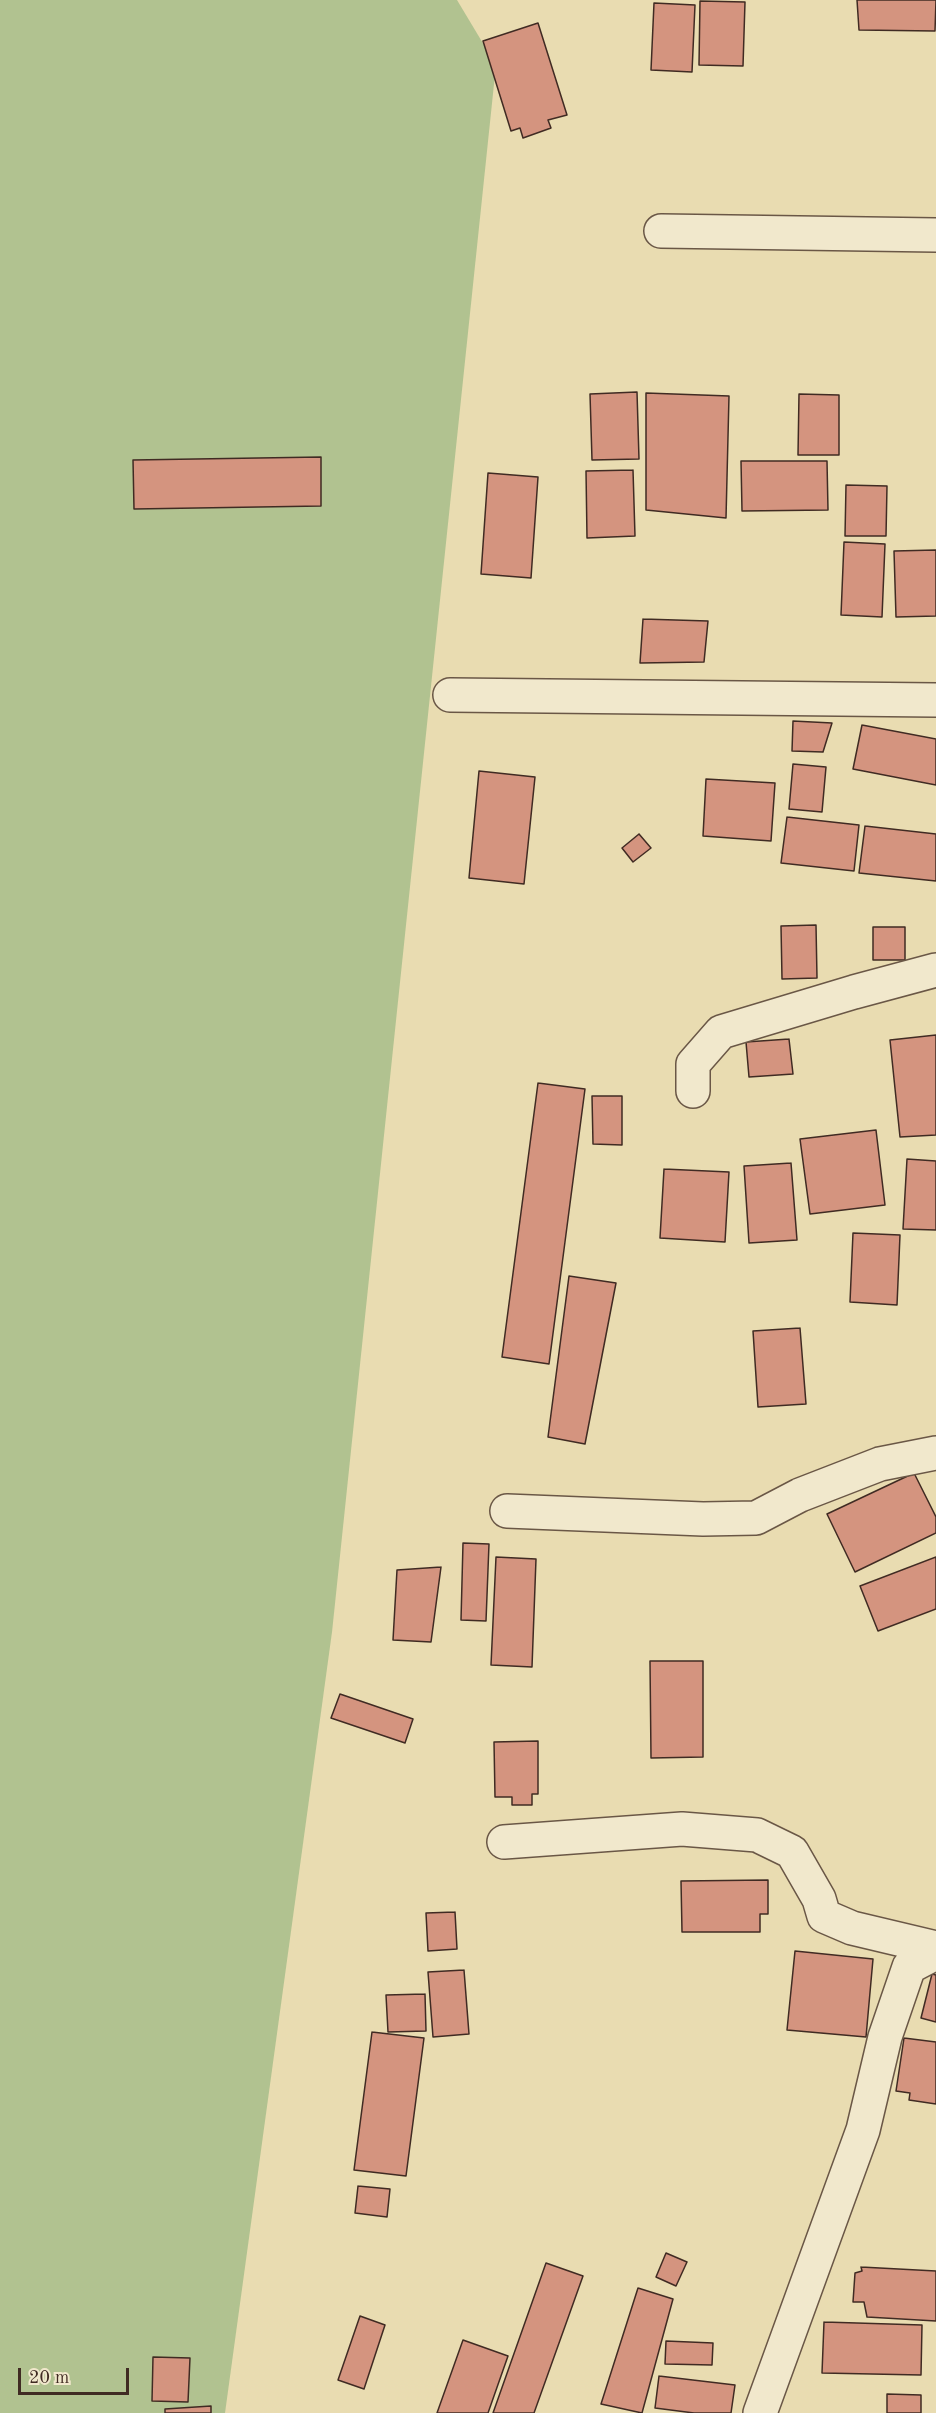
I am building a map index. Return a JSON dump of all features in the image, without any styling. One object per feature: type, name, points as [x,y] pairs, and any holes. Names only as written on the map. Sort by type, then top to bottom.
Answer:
[{"type":"street","points":[[660,231],[936,236]]},
{"type":"street","points":[[450,695],[936,700]]},
{"type":"street","points":[[693,1091],[693,1064],[721,1032],[936,970]]},
{"type":"street","points":[[507,1511],[703,1519],[756,1518],[800,1495],[880,1464],[936,1453]]},
{"type":"street","points":[[504,1842],[682,1829],[757,1835],[792,1852],[819,1899],[824,1916],[852,1928],[936,1948]]},
{"type":"street","points":[[760,2413],[863,2130],[885,2037],[909,1967],[936,1953]]},
{"type":"green space","points":[[0,0],[457,0],[496,65],[332,1632],[225,2413],[0,2413]]},
{"type":"building","points":[[857,0],[936,0],[935,31],[859,30]]},
{"type":"building","points":[[700,1],[745,2],[743,66],[699,65]]},
{"type":"building","points":[[654,3],[695,5],[692,72],[651,70]]},
{"type":"building","points":[[538,23],[567,115],[548,120],[551,128],[523,138],[520,128],[511,131],[483,41]]},
{"type":"building","points":[[637,392],[639,459],[592,460],[590,394]]},
{"type":"building","points":[[646,393],[729,396],[726,518],[646,510]]},
{"type":"building","points":[[799,394],[839,395],[839,455],[798,455]]},
{"type":"building","points":[[321,457],[321,506],[134,509],[133,460]]},
{"type":"building","points":[[741,461],[827,461],[828,510],[742,511]]},
{"type":"building","points":[[633,470],[635,536],[587,538],[586,471]]},
{"type":"building","points":[[488,473],[538,477],[531,578],[481,574]]},
{"type":"building","points":[[846,485],[887,486],[886,536],[845,536]]},
{"type":"building","points":[[844,542],[885,544],[882,617],[841,615]]},
{"type":"building","points":[[936,550],[936,616],[896,617],[894,551]]},
{"type":"building","points":[[643,619],[708,621],[704,662],[640,663]]},
{"type":"building","points":[[793,721],[832,723],[823,752],[792,751]]},
{"type":"building","points":[[862,725],[936,739],[936,785],[853,769]]},
{"type":"building","points":[[793,764],[826,767],[822,812],[789,809]]},
{"type":"building","points":[[479,771],[535,777],[524,884],[469,878]]},
{"type":"building","points":[[706,779],[775,783],[771,841],[703,836]]},
{"type":"building","points":[[787,817],[859,825],[854,871],[781,863]]},
{"type":"building","points":[[865,826],[936,834],[936,881],[859,873]]},
{"type":"building","points":[[639,834],[651,848],[633,862],[622,848]]},
{"type":"building","points":[[816,925],[817,978],[782,979],[781,926]]},
{"type":"building","points":[[873,927],[905,927],[905,960],[873,960]]},
{"type":"building","points":[[936,1035],[936,1135],[900,1137],[890,1040]]},
{"type":"building","points":[[789,1039],[793,1074],[749,1077],[746,1042]]},
{"type":"building","points":[[538,1083],[585,1089],[549,1364],[502,1357]]},
{"type":"building","points":[[592,1096],[622,1096],[622,1145],[593,1144]]},
{"type":"building","points":[[876,1130],[885,1205],[810,1214],[800,1139]]},
{"type":"building","points":[[907,1159],[936,1161],[936,1230],[903,1229]]},
{"type":"building","points":[[791,1163],[797,1240],[749,1243],[744,1166]]},
{"type":"building","points":[[664,1169],[729,1172],[725,1242],[660,1238]]},
{"type":"building","points":[[853,1233],[900,1235],[897,1305],[850,1302]]},
{"type":"building","points":[[569,1276],[616,1283],[585,1444],[548,1437]]},
{"type":"building","points":[[800,1328],[806,1404],[758,1407],[753,1331]]},
{"type":"building","points":[[914,1473],[936,1517],[936,1533],[855,1572],[827,1514]]},
{"type":"building","points":[[463,1543],[489,1544],[486,1621],[461,1620]]},
{"type":"building","points":[[496,1557],[536,1559],[532,1667],[491,1665]]},
{"type":"building","points":[[936,1557],[936,1609],[878,1631],[860,1586]]},
{"type":"building","points":[[441,1567],[431,1642],[393,1640],[397,1570]]},
{"type":"building","points":[[650,1661],[703,1661],[703,1757],[651,1758]]},
{"type":"building","points":[[340,1694],[413,1719],[405,1743],[331,1718]]},
{"type":"building","points":[[538,1741],[538,1794],[532,1794],[532,1805],[512,1805],[512,1797],[495,1797],[494,1742]]},
{"type":"building","points":[[768,1880],[768,1914],[760,1914],[760,1932],[682,1932],[681,1881]]},
{"type":"building","points":[[455,1912],[457,1949],[428,1951],[426,1913]]},
{"type":"building","points":[[795,1951],[873,1959],[866,2037],[787,2030]]},
{"type":"building","points":[[464,1970],[469,2034],[433,2037],[428,1972]]},
{"type":"building","points":[[932,1974],[936,1975],[936,2022],[921,2018]]},
{"type":"building","points":[[425,1994],[426,2031],[388,2032],[386,1995]]},
{"type":"building","points":[[372,2032],[424,2038],[406,2176],[354,2170]]},
{"type":"building","points":[[904,2038],[936,2042],[936,2104],[909,2100],[910,2093],[896,2091]]},
{"type":"building","points":[[358,2186],[390,2189],[387,2217],[355,2213]]},
{"type":"building","points":[[666,2253],[687,2262],[676,2286],[656,2277]]},
{"type":"building","points":[[546,2263],[583,2276],[534,2413],[493,2413]]},
{"type":"building","points":[[861,2267],[936,2271],[936,2321],[867,2317],[864,2302],[853,2302],[855,2273],[862,2271]]},
{"type":"building","points":[[638,2288],[673,2299],[642,2413],[601,2404]]},
{"type":"building","points":[[360,2316],[385,2325],[364,2389],[338,2380]]},
{"type":"building","points":[[824,2322],[922,2325],[921,2375],[822,2373]]},
{"type":"building","points":[[463,2340],[508,2356],[488,2413],[437,2413]]},
{"type":"building","points":[[666,2341],[713,2343],[712,2365],[665,2364]]},
{"type":"building","points":[[153,2357],[190,2358],[188,2402],[152,2401]]},
{"type":"building","points":[[659,2376],[735,2385],[731,2413],[694,2413],[655,2408]]},
{"type":"building","points":[[887,2394],[921,2395],[921,2413],[887,2413]]},
{"type":"building","points":[[211,2406],[211,2413],[165,2413],[165,2409]]}]
